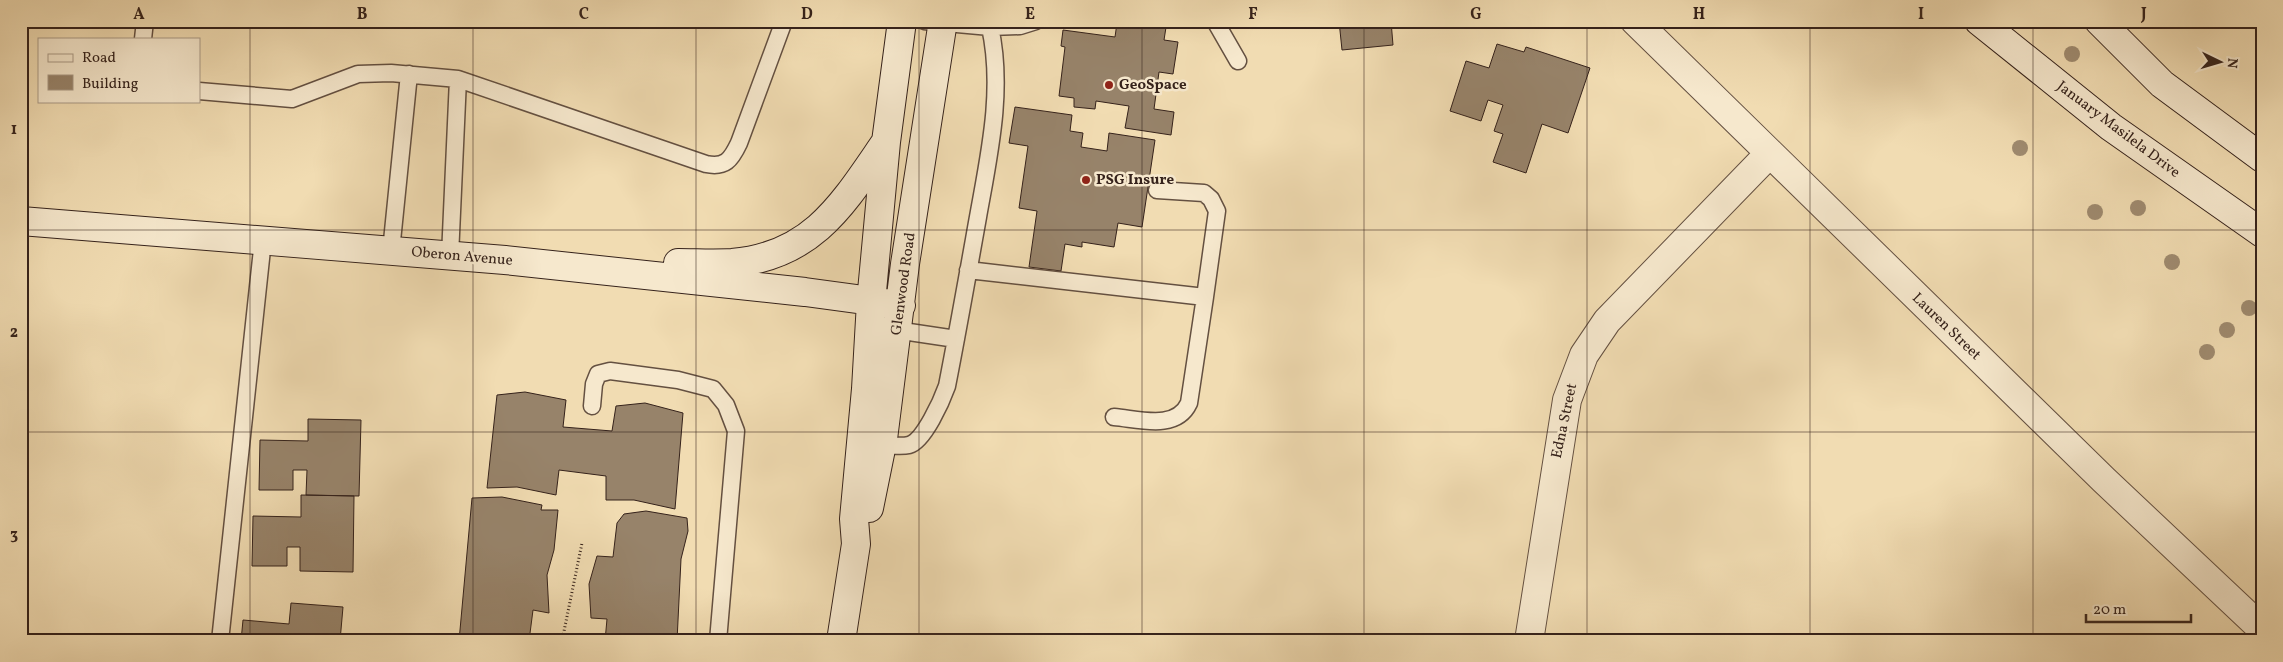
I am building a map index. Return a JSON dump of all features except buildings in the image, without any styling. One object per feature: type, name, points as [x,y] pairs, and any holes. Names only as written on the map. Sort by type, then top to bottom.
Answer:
[{"type":"street","name":"Glenwood Road","points":[[856,544],[854,511],[866,390],[870,314],[886,142],[902,21]]},
{"type":"street","name":"Lauren Street","points":[[1634,21],[2125,500],[2262,628]]},
{"type":"street","name":"January Masilela Drive","points":[[1980,21],[2111,126],[2262,233]]},
{"type":"street","points":[[2099,21],[2162,84],[2262,158]]},
{"type":"street","name":"Glenwood Road","points":[[841,641],[856,544],[868,512],[882,445],[937,22]]},
{"type":"street","points":[[506,260],[716,263],[749,260],[777,253],[810,236],[836,212],[886,142]]},
{"type":"street","name":"Edna Street","points":[[1529,641],[1566,406],[1571,387],[1584,355],[1607,321],[1769,154]]},
{"type":"street","name":"Oberon Avenue","points":[[21,221],[506,260],[805,292],[870,314],[899,318]]},
{"type":"lane","points":[[143,38],[145,21]]},
{"type":"lane","points":[[200,91],[292,99],[352,74],[409,74],[458,79],[706,164],[721,166],[729,161],[738,143],[784,21]]},
{"type":"lane","points":[[937,22],[990,27],[1020,26],[1036,21]]},
{"type":"lane","points":[[1215,21],[1238,61]]},
{"type":"lane","points":[[882,445],[910,444],[925,429],[947,386],[992,138],[996,80],[995,50],[990,27]]},
{"type":"lane","points":[[391,251],[409,74]]},
{"type":"lane","points":[[450,256],[458,79]]},
{"type":"lane","points":[[1114,417],[1164,421],[1175,420],[1184,412],[1189,403],[1217,212],[1211,199],[1204,194],[1157,190]]},
{"type":"lane","points":[[220,641],[263,240]]},
{"type":"lane","points":[[968,270],[1205,297]]},
{"type":"lane","points":[[899,318],[956,339]]},
{"type":"lane","points":[[592,406],[594,384],[598,374],[610,371],[678,380],[713,389],[726,405],[736,431],[718,641]]},
{"type":"path","points":[[562,641],[582,543]]},
{"type":"place","name":"GeoSpace","points":[[1109,85]]},
{"type":"place","name":"PSG Insure","points":[[1086,180]]}]
